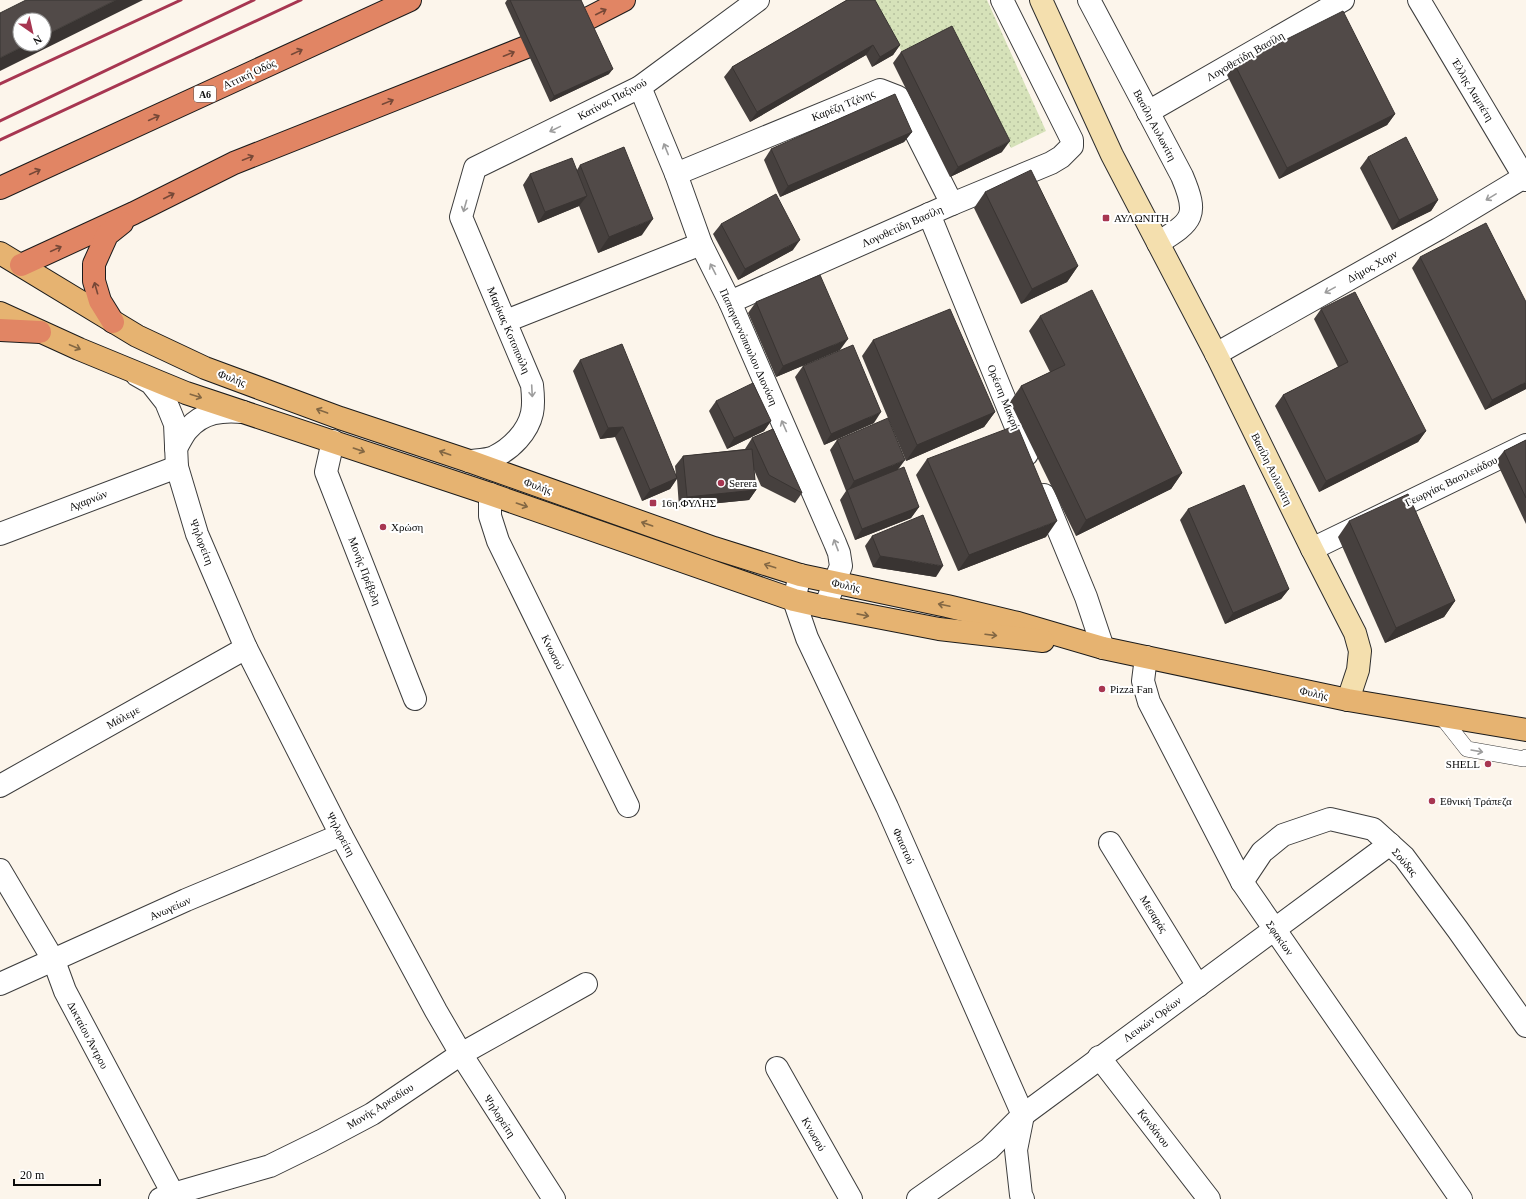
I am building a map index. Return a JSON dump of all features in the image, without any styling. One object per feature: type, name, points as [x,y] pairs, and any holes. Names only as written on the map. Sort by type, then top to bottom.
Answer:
[{"type":"highway","name":"Αττική Οδός","points":[[0,188],[410,0]]},
{"type":"highway","points":[[21,265],[134,213],[234,163],[554,36],[624,0]]},
{"type":"highway","points":[[113,322],[100,301],[94,281],[94,264],[107,235],[134,213]]},
{"type":"highway","points":[[0,330],[40,332]]},
{"type":"main road","name":"Βασίλη Αυλωνίτη","points":[[1041,0],[1112,155],[1216,354],[1355,633],[1360,651],[1358,670],[1348,700]]},
{"type":"main road","name":"Φυλής","points":[[0,253],[137,336],[205,368],[340,418],[469,461],[714,548],[800,575],[947,606],[1018,623],[1103,648],[1348,700],[1526,730]]},
{"type":"main road","points":[[0,274],[21,265]]},
{"type":"main road","name":"Φυλής","points":[[0,313],[40,332],[186,393],[333,440],[794,600],[939,629],[1103,648]]},
{"type":"street","name":"Κατίνας Παξινού","points":[[475,168],[640,87],[758,0]]},
{"type":"street","name":"Λογοθετίδη Βασίλη","points":[[730,302],[952,204],[1051,163],[1061,157],[1072,146],[1072,140],[1002,0]]},
{"type":"street","name":"Βασίλη Αυλωνίτη","points":[[1089,0],[1182,176],[1190,195],[1192,208],[1186,223],[1180,229],[1158,243]]},
{"type":"street","name":"Λογοθετίδη Βασίλη","points":[[1148,112],[1343,0]]},
{"type":"street","name":"Έλλης Λαμπέτη","points":[[1420,0],[1525,178]]},
{"type":"street","name":"Παπαγιαννόπουλου Διονύση","points":[[640,87],[676,174],[701,244],[730,302],[835,543],[841,566],[825,607]]},
{"type":"street","name":"Καρέζη Τζένης","points":[[676,174],[880,90],[898,97],[952,204]]},
{"type":"street","name":"Μαρίκας Κοτοπούλη","points":[[469,461],[493,457],[511,447],[523,432],[532,414],[532,384],[462,217],[475,168]]},
{"type":"street","name":"Δήμος Χορν","points":[[1216,354],[1438,229],[1525,178]]},
{"type":"street","name":"Ορέστη Μακρή","points":[[929,214],[1086,597],[1103,648]]},
{"type":"street","points":[[506,321],[701,244]]},
{"type":"street","name":"Ψηλορείτη","points":[[131,371],[151,383],[166,402],[174,424],[176,457],[197,534],[246,648],[341,835],[436,1011],[461,1054],[554,1199]]},
{"type":"street","points":[[176,457],[188,429],[205,416],[226,410],[247,412]]},
{"type":"street","name":"Μονής Πρέβελη","points":[[333,440],[326,472],[415,699]]},
{"type":"street","name":"Γεωργίας Βασιλειάδου","points":[[1312,549],[1526,445]]},
{"type":"street","name":"Αχαρνών","points":[[0,534],[176,457]]},
{"type":"street","name":"Κνωσού","points":[[490,494],[490,516],[498,541],[628,806]]},
{"type":"street","points":[[794,600],[800,575]]},
{"type":"street","name":"Φαιστού","points":[[794,600],[807,638],[887,807],[1023,1115]]},
{"type":"street","name":"Μάλεμε","points":[[0,786],[246,648]]},
{"type":"street","name":"Σφακίων","points":[[1146,657],[1143,681],[1149,702],[1242,882],[1461,1199]]},
{"type":"street","name":"Σούδας","points":[[1242,882],[1262,852],[1283,835],[1330,819],[1373,829],[1404,857],[1526,1026]]},
{"type":"street","name":"Ανωγείων","points":[[0,984],[54,961],[186,900],[341,835]]},
{"type":"street","name":"Μεσαράς","points":[[1110,843],[1198,986]]},
{"type":"street","name":"Λευκών Ορέων","points":[[918,1199],[989,1149],[1023,1115],[1099,1057],[1275,930],[1390,844]]},
{"type":"street","name":"Δικταίου Άντρου","points":[[0,870],[54,961],[65,991],[170,1197]]},
{"type":"street","name":"Μονής Αρκαδίου","points":[[170,1197],[270,1166],[321,1141],[372,1114],[461,1054],[586,984]]},
{"type":"street","name":"Κανδάνου","points":[[1099,1057],[1209,1199]]},
{"type":"street","name":"Κνωσού","points":[[777,1068],[851,1199]]},
{"type":"street","points":[[1023,1115],[1016,1150],[1020,1195],[1023,1199]]},
{"type":"lane","points":[[1441,716],[1467,749],[1524,759],[1526,757]]},
{"type":"green space","points":[[873,0],[987,0],[1046,131],[1011,148],[949,33],[902,52]]},
{"type":"building","points":[[26,0],[116,0],[52,32],[52,12],[12,12],[12,52],[0,58],[0,13]]},
{"type":"building","points":[[510,0],[581,0],[613,69],[554,96]]},
{"type":"building","points":[[847,0],[875,0],[900,45],[880,57],[873,45],[757,112],[732,67]]},
{"type":"building","points":[[1343,11],[1395,114],[1287,168],[1235,65]]},
{"type":"building","points":[[952,26],[1010,141],[958,167],[901,52]]},
{"type":"building","points":[[895,94],[912,132],[788,186],[771,149]]},
{"type":"building","points":[[1406,137],[1438,200],[1399,220],[1368,157]]},
{"type":"building","points":[[624,147],[653,219],[609,237],[580,165]]},
{"type":"building","points":[[572,158],[587,196],[545,212],[530,174]]},
{"type":"building","points":[[1031,170],[1078,266],[1032,289],[985,192]]},
{"type":"building","points":[[776,194],[800,240],[745,269],[721,224]]},
{"type":"building","points":[[1486,223],[1526,302],[1526,382],[1492,400],[1420,257]]},
{"type":"building","points":[[820,275],[848,339],[783,366],[756,302]]},
{"type":"building","points":[[1092,290],[1182,473],[1086,520],[1021,386],[1065,365],[1040,316]]},
{"type":"building","points":[[1355,292],[1426,431],[1326,481],[1283,395],[1348,362],[1321,309]]},
{"type":"building","points":[[950,309],[995,412],[917,445],[873,340]]},
{"type":"building","points":[[622,344],[677,478],[650,490],[623,427],[608,428],[580,360]]},
{"type":"building","points":[[853,345],[881,412],[831,434],[803,366]]},
{"type":"building","points":[[753,383],[771,421],[734,438],[716,401]]},
{"type":"building","points":[[888,418],[905,460],[854,481],[837,440]]},
{"type":"building","points":[[1017,425],[1057,521],[969,555],[927,459]]},
{"type":"building","points":[[773,429],[802,493],[769,475],[752,438]]},
{"type":"building","points":[[1526,440],[1526,498],[1504,451]]},
{"type":"building","points":[[752,449],[756,490],[687,497],[683,456]]},
{"type":"building","points":[[904,467],[919,507],[862,529],[847,490]]},
{"type":"building","points":[[1244,485],[1289,589],[1233,613],[1188,509]]},
{"type":"building","points":[[1408,494],[1455,601],[1396,628],[1349,521]]},
{"type":"building","points":[[923,515],[943,566],[880,556],[872,536]]},
{"type":"railway","points":[[0,84],[181,0]]},
{"type":"railway","points":[[0,121],[254,0]]},
{"type":"railway","points":[[0,140],[301,0]]},
{"type":"place","name":"ΑΥΛΩΝΙΤΗ","points":[[1106,218]]},
{"type":"place","name":"Serera","points":[[721,483]]},
{"type":"place","name":"16η ΦΥΛΗΣ","points":[[653,503]]},
{"type":"place","name":"Χρώση","points":[[383,527]]},
{"type":"place","name":"Pizza Fan","points":[[1102,689]]},
{"type":"place","name":"SHELL","points":[[1488,764]]},
{"type":"place","name":"Εθνική Τράπεζα","points":[[1432,801]]}]
